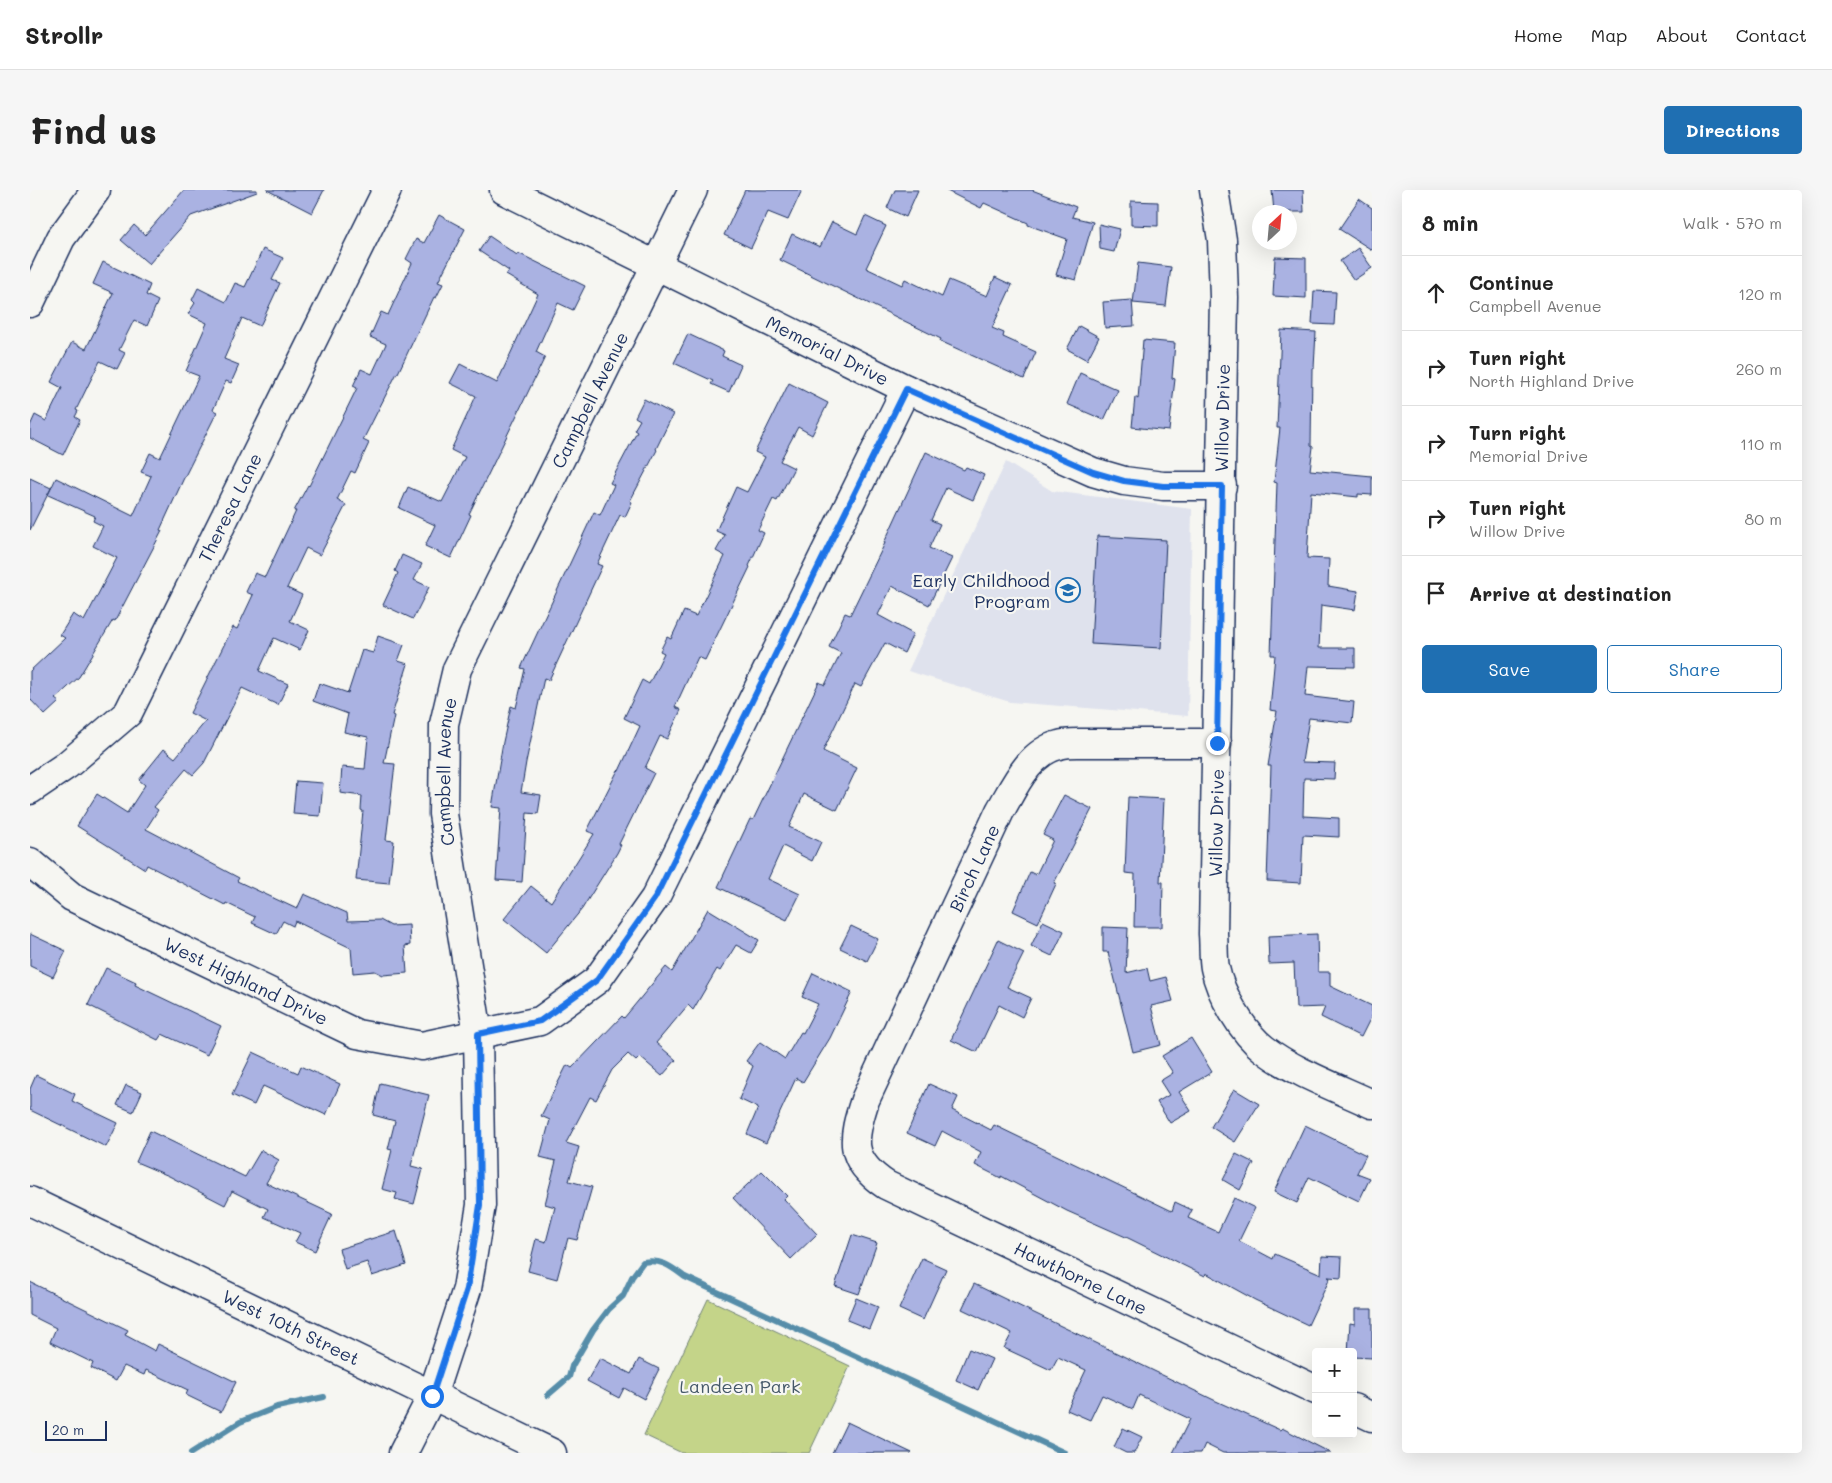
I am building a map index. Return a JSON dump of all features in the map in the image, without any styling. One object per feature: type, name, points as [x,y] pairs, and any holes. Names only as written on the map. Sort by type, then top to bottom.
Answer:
[{"type":"street","points":[[30,303],[61,238],[96,190]]},
{"type":"street","name":"Theresa Lane","points":[[30,790],[66,765],[128,713],[388,190]]},
{"type":"street","name":"Memorial Drive","points":[[504,190],[906,389],[1093,472],[1124,481],[1163,486],[1222,486]]},
{"type":"street","name":"Campbell Avenue","points":[[403,1453],[432,1396],[467,1289],[480,1205],[478,1034],[443,814],[444,724],[457,669],[692,190]]},
{"type":"street","name":"Willow Drive","points":[[1214,190],[1222,240],[1224,297],[1215,968],[1224,995],[1240,1023],[1262,1048],[1285,1063],[1372,1104]]},
{"type":"street","name":"West Highland Drive","points":[[30,862],[72,897],[357,1034],[422,1046],[540,1021],[597,980],[655,898],[906,389]]},
{"type":"street","name":"Birch Lane","points":[[857,1154],[856,1138],[865,1100],[1000,811],[1028,765],[1042,752],[1058,745],[1078,743],[1217,743]]},
{"type":"street","name":"Hawthorne Lane","points":[[857,1154],[862,1164],[886,1185],[1312,1388]]},
{"type":"street","name":"West 10th Street","points":[[30,1201],[552,1453]]},
{"type":"street","points":[[1357,1410],[1372,1417]]},
{"type":"shaded area","name":"Early Childhood Program","points":[[1006,462],[1052,491],[1192,509],[1188,716],[1010,702],[908,671]]},
{"type":"green space","name":"Landeen Park","points":[[708,1299],[850,1366],[809,1453],[682,1453],[644,1435]]},
{"type":"building","points":[[184,190],[257,190],[257,192],[191,216],[149,264],[121,240],[134,225],[145,235]]},
{"type":"building","points":[[267,190],[324,190],[312,213]]},
{"type":"building","points":[[745,190],[802,190],[788,220],[768,212],[751,248],[724,235]]},
{"type":"building","points":[[895,190],[918,190],[906,217],[887,208]]},
{"type":"building","points":[[945,190],[1032,190],[1076,207],[1072,217],[1093,222],[1076,280],[1056,275],[1067,239],[1028,225],[1028,223],[984,203],[981,208]]},
{"type":"building","points":[[1272,190],[1303,190],[1304,212],[1297,212],[1297,205],[1273,205]]},
{"type":"building","points":[[1359,199],[1372,208],[1372,250],[1339,229]]},
{"type":"building","points":[[1131,201],[1158,202],[1158,226],[1131,225]]},
{"type":"building","points":[[439,215],[465,229],[438,282],[443,284],[436,298],[434,297],[398,373],[363,440],[369,443],[355,473],[351,471],[337,500],[346,505],[320,555],[306,548],[287,588],[302,595],[290,621],[309,630],[300,650],[274,638],[259,671],[288,684],[278,705],[242,688],[204,763],[193,775],[186,769],[154,807],[158,810],[146,829],[239,878],[237,881],[297,909],[304,894],[347,913],[348,921],[380,920],[391,926],[409,925],[410,945],[405,946],[407,973],[383,975],[375,971],[353,973],[351,948],[295,921],[293,926],[283,921],[276,934],[252,923],[255,917],[226,903],[225,905],[147,865],[145,869],[77,826],[97,794],[127,813],[145,785],[139,780],[164,749],[175,758],[206,721],[190,713],[233,627],[237,629],[253,595],[246,592],[255,573],[265,577],[296,511],[294,511],[309,486],[357,388],[353,386],[361,369],[372,374],[386,344],[370,337],[381,312],[388,315],[412,263],[406,259],[416,239],[424,243]]},
{"type":"building","points":[[865,216],[886,226],[866,268],[902,285],[905,279],[942,297],[949,280],[987,296],[995,277],[1012,285],[992,328],[1004,333],[1003,337],[1036,352],[1024,379],[940,341],[941,339],[780,260],[792,234],[820,247],[832,222],[857,234]]},
{"type":"building","points":[[1099,224],[1120,229],[1114,252],[1100,249]]},
{"type":"building","points":[[489,236],[517,255],[518,253],[585,286],[573,310],[558,303],[536,352],[545,357],[469,514],[471,515],[451,558],[425,546],[435,525],[399,508],[408,487],[442,502],[465,457],[451,450],[476,396],[450,383],[460,364],[497,383],[538,294],[506,275],[509,271],[479,251]]},
{"type":"building","points":[[1358,248],[1372,268],[1354,280],[1340,261]]},
{"type":"building","points":[[263,249],[283,258],[272,280],[280,283],[260,326],[242,318],[224,359],[239,365],[231,383],[226,381],[213,410],[217,412],[183,480],[160,530],[162,531],[115,621],[113,620],[79,677],[55,699],[59,702],[45,715],[30,699],[30,671],[65,638],[60,635],[73,614],[84,621],[117,558],[93,546],[103,526],[93,521],[95,516],[48,495],[56,478],[133,516],[151,476],[141,472],[150,453],[160,458],[199,376],[186,371],[207,323],[188,314],[195,303],[192,300],[198,288],[226,302],[235,283],[245,287]]},
{"type":"building","points":[[1275,257],[1306,258],[1306,298],[1273,296]]},
{"type":"building","points":[[103,262],[150,285],[146,295],[158,301],[147,326],[134,320],[119,350],[125,353],[117,369],[100,361],[76,410],[78,411],[75,417],[80,420],[63,455],[30,438],[30,426],[35,415],[46,421],[62,388],[51,382],[72,342],[86,349],[113,293],[93,284]]},
{"type":"building","points":[[1138,263],[1171,267],[1166,306],[1133,303]]},
{"type":"building","points":[[1314,291],[1336,292],[1334,325],[1312,324]]},
{"type":"building","points":[[1132,300],[1134,326],[1105,328],[1103,302]]},
{"type":"building","points":[[1079,326],[1099,337],[1087,360],[1067,349]]},
{"type":"building","points":[[1281,330],[1316,332],[1314,368],[1312,368],[1311,446],[1313,447],[1310,470],[1372,476],[1372,495],[1358,494],[1358,497],[1311,492],[1307,558],[1329,559],[1328,586],[1358,591],[1355,610],[1321,605],[1319,648],[1355,648],[1355,667],[1308,666],[1305,696],[1354,702],[1352,723],[1309,718],[1302,762],[1335,763],[1334,779],[1304,778],[1303,816],[1339,818],[1339,837],[1303,835],[1301,883],[1267,881],[1271,766],[1268,766],[1277,711],[1270,710],[1275,655],[1271,655],[1277,483],[1274,482],[1280,428],[1277,428]]},
{"type":"building","points":[[688,334],[724,351],[722,356],[741,365],[729,392],[711,384],[713,381],[674,363]]},
{"type":"building","points":[[1143,340],[1175,343],[1172,378],[1175,379],[1169,431],[1132,427],[1135,397],[1138,399]]},
{"type":"building","points":[[1080,373],[1118,390],[1104,420],[1067,404]]},
{"type":"building","points":[[789,383],[828,403],[812,435],[798,427],[780,461],[794,468],[777,501],[773,499],[758,530],[764,533],[750,567],[705,660],[698,657],[675,707],[681,710],[667,739],[660,736],[645,768],[654,773],[619,844],[621,845],[617,853],[582,909],[546,953],[504,919],[531,886],[551,902],[594,834],[587,831],[619,771],[640,726],[624,718],[642,680],[649,684],[664,653],[660,651],[667,637],[671,639],[684,611],[696,616],[725,556],[716,551],[725,535],[716,531],[736,487],[747,492],[765,457],[755,452]]},
{"type":"building","points":[[644,399],[673,414],[657,450],[630,501],[632,502],[625,517],[620,515],[597,564],[602,566],[549,680],[544,678],[521,792],[541,795],[538,814],[527,813],[522,882],[496,880],[501,808],[492,807],[511,706],[516,708],[525,669],[521,668],[594,512],[600,515],[614,485],[610,483],[637,432],[634,430],[640,420],[635,417]]},
{"type":"building","points":[[926,452],[964,470],[966,467],[984,475],[973,500],[946,488],[931,520],[940,524],[929,548],[952,558],[929,605],[892,586],[878,615],[913,634],[904,653],[885,643],[861,687],[855,684],[823,751],[857,768],[837,810],[804,794],[789,827],[821,842],[812,861],[783,846],[768,879],[800,894],[787,920],[718,887],[750,819],[753,820],[819,682],[825,685],[841,653],[829,647],[845,613],[850,615]]},
{"type":"building","points":[[30,478],[51,488],[30,530]]},
{"type":"building","points":[[1097,536],[1166,540],[1161,648],[1091,644]]},
{"type":"building","points":[[402,555],[422,564],[414,580],[429,587],[413,619],[383,605],[398,573],[395,571]]},
{"type":"building","points":[[378,636],[404,645],[398,661],[408,664],[392,715],[394,716],[384,763],[395,764],[386,840],[394,841],[389,883],[356,880],[363,811],[361,810],[362,796],[340,793],[342,767],[365,769],[368,737],[344,732],[348,714],[313,701],[319,683],[348,693],[362,650],[373,653]]},
{"type":"building","points":[[296,781],[323,783],[320,816],[293,814]]},
{"type":"building","points":[[1064,795],[1092,809],[1054,883],[1056,884],[1038,923],[1013,911],[1030,872],[1036,875],[1053,840],[1043,835]]},
{"type":"building","points":[[1128,797],[1164,799],[1160,882],[1163,882],[1162,927],[1134,927],[1135,874],[1125,873]]},
{"type":"building","points":[[708,909],[759,940],[751,953],[736,945],[720,971],[717,969],[693,1010],[688,1005],[656,1043],[676,1060],[662,1076],[640,1057],[636,1061],[628,1054],[612,1070],[596,1100],[590,1097],[566,1143],[579,1147],[569,1181],[592,1187],[577,1240],[568,1238],[557,1279],[528,1271],[536,1239],[546,1242],[555,1207],[545,1204],[556,1161],[540,1157],[550,1120],[541,1116],[567,1065],[572,1068],[622,1016],[624,1018],[666,967],[672,972]]},
{"type":"building","points":[[1043,921],[1064,931],[1052,956],[1031,946]]},
{"type":"building","points":[[851,926],[878,939],[867,961],[840,948]]},
{"type":"building","points":[[1103,927],[1128,928],[1126,973],[1147,968],[1150,981],[1166,977],[1173,1001],[1151,1006],[1161,1045],[1133,1052],[1108,952],[1103,952]]},
{"type":"building","points":[[30,934],[66,951],[53,977],[30,966]]},
{"type":"building","points":[[1317,934],[1318,972],[1330,972],[1330,986],[1372,1006],[1372,1015],[1361,1037],[1321,1017],[1325,1007],[1296,1008],[1294,963],[1269,964],[1268,936]]},
{"type":"building","points":[[998,940],[1024,953],[1007,987],[1031,998],[1022,1017],[999,1005],[977,1052],[951,1040]]},
{"type":"building","points":[[106,968],[136,982],[135,985],[221,1026],[207,1055],[162,1034],[158,1040],[88,1005]]},
{"type":"building","points":[[813,973],[852,992],[830,1038],[803,1082],[796,1078],[766,1143],[747,1134],[758,1108],[739,1099],[753,1066],[746,1061],[760,1042],[785,1059],[801,1032],[803,1033],[818,1004],[802,997]]},
{"type":"building","points":[[1191,1038],[1212,1072],[1179,1092],[1191,1111],[1170,1123],[1157,1102],[1169,1095],[1160,1081],[1173,1073],[1162,1056]]},
{"type":"building","points":[[253,1052],[298,1073],[301,1066],[340,1084],[326,1115],[263,1086],[254,1105],[232,1095]]},
{"type":"building","points":[[36,1075],[75,1094],[72,1101],[118,1123],[106,1147],[30,1110],[30,1089]]},
{"type":"building","points":[[380,1083],[429,1095],[411,1166],[423,1169],[414,1204],[395,1199],[397,1193],[382,1189],[392,1150],[388,1149],[395,1121],[373,1115]]},
{"type":"building","points":[[929,1084],[958,1097],[952,1110],[991,1130],[994,1125],[1172,1211],[1175,1202],[1192,1210],[1188,1218],[1218,1232],[1234,1198],[1255,1208],[1239,1241],[1273,1259],[1275,1254],[1321,1274],[1322,1256],[1342,1257],[1341,1278],[1328,1277],[1330,1278],[1308,1325],[1255,1300],[1206,1273],[1205,1276],[975,1165],[981,1152],[942,1131],[935,1146],[907,1133]]},
{"type":"building","points":[[126,1085],[142,1092],[133,1112],[117,1105]]},
{"type":"building","points":[[1234,1089],[1259,1104],[1235,1142],[1211,1127]]},
{"type":"building","points":[[1305,1125],[1366,1155],[1357,1173],[1370,1178],[1359,1201],[1309,1177],[1297,1203],[1274,1192]]},
{"type":"building","points":[[150,1131],[245,1177],[261,1150],[279,1160],[266,1183],[332,1214],[315,1251],[295,1242],[300,1233],[264,1217],[268,1209],[232,1191],[225,1205],[169,1176],[136,1162]]},
{"type":"building","points":[[1236,1154],[1254,1163],[1240,1190],[1223,1180]]},
{"type":"building","points":[[762,1171],[787,1196],[784,1199],[817,1234],[791,1259],[733,1198]]},
{"type":"building","points":[[396,1231],[406,1265],[372,1276],[367,1262],[345,1269],[339,1249]]},
{"type":"building","points":[[852,1235],[877,1243],[859,1294],[835,1286]]},
{"type":"building","points":[[922,1258],[946,1269],[923,1320],[899,1309]]},
{"type":"building","points":[[30,1282],[128,1330],[125,1335],[155,1351],[158,1344],[236,1382],[221,1412],[186,1395],[188,1390],[146,1370],[144,1375],[124,1366],[116,1381],[91,1368],[93,1363],[50,1342],[56,1328],[30,1315]]},
{"type":"building","points":[[974,1284],[1216,1401],[1280,1430],[1282,1428],[1331,1453],[1223,1453],[1205,1444],[1201,1453],[1173,1453],[1190,1419],[1139,1395],[1133,1409],[1102,1395],[1090,1420],[1067,1410],[1086,1370],[1058,1357],[1051,1370],[1004,1348],[1012,1333],[962,1309]]},
{"type":"building","points":[[856,1298],[878,1307],[869,1329],[847,1320]]},
{"type":"building","points":[[1355,1309],[1372,1309],[1372,1358],[1357,1357],[1357,1348],[1348,1348],[1350,1323],[1355,1324]]},
{"type":"building","points":[[969,1349],[992,1359],[978,1390],[956,1380]]},
{"type":"building","points":[[600,1358],[631,1374],[639,1359],[659,1369],[644,1399],[624,1388],[619,1398],[587,1381]]},
{"type":"building","points":[[847,1422],[912,1453],[832,1453]]},
{"type":"building","points":[[1123,1428],[1142,1437],[1134,1453],[1126,1453],[1114,1447]]},
{"type":"waterway","points":[[548,1395],[569,1377],[572,1366],[593,1330],[609,1309],[623,1296],[632,1277],[643,1262],[650,1261],[666,1264],[685,1277],[1065,1453]]},
{"type":"waterway","points":[[191,1453],[240,1422],[277,1407],[324,1397]]},
{"type":"place","name":"Early Childhood Program","points":[[1068,590]]},
{"type":"route","points":[[432,1396],[467,1289],[480,1205],[478,1034],[540,1021],[597,980],[655,898],[906,389],[1093,472],[1124,481],[1163,486],[1222,486],[1217,743]]}]
